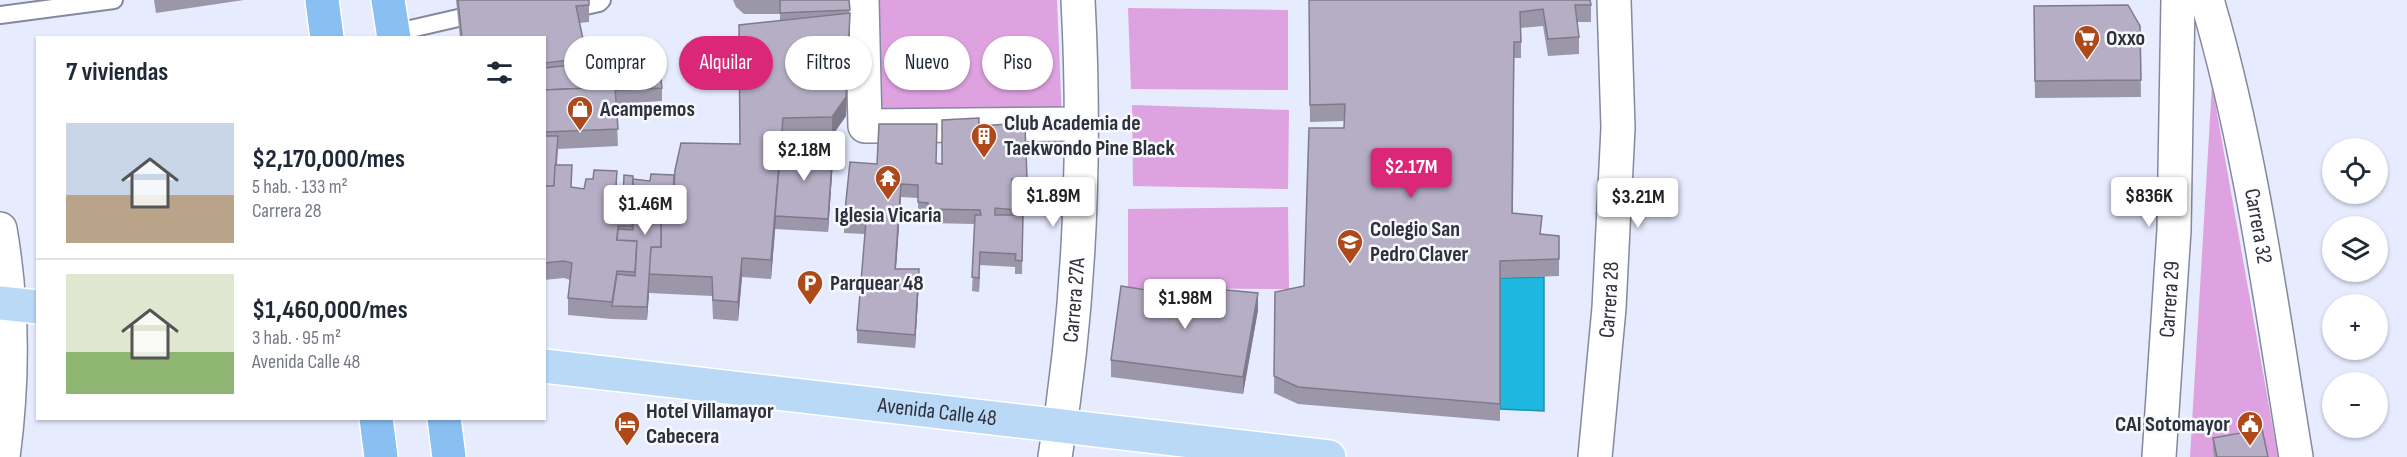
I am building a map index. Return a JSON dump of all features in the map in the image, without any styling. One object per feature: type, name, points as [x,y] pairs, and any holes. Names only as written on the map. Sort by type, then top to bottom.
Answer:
[{"type":"highway","points":[[322,0],[327,36]]},
{"type":"highway","points":[[388,0],[393,35]]},
{"type":"highway","points":[[376,420],[381,457]]},
{"type":"highway","points":[[444,420],[449,457]]},
{"type":"main road","name":"Avenida Calle 48","points":[[546,366],[1329,457]]},
{"type":"street","points":[[862,0],[865,126],[1081,124]]},
{"type":"street","name":"Carrera 27A","points":[[1055,457],[1073,327],[1081,124],[1078,0]]},
{"type":"street","name":"Carrera 28","points":[[1595,457],[1608,308],[1618,128],[1614,0]]},
{"type":"street","name":"Carrera 29","points":[[2159,457],[2174,230],[2178,0]]},
{"type":"street","name":"Carrera 32","points":[[2207,0],[2235,103],[2248,165],[2296,457]]},
{"type":"street","points":[[0,230],[16,305],[3,457]]},
{"type":"lane","points":[[0,15],[114,0]]},
{"type":"lane","points":[[551,10],[574,10],[602,0]]},
{"type":"lane","points":[[393,35],[471,13],[493,12]]},
{"type":"shaded area","points":[[870,0],[1057,0],[1062,119],[873,120]]},
{"type":"shaded area","points":[[1128,8],[1288,10],[1288,90],[1131,89]]},
{"type":"shaded area","points":[[2212,85],[2278,457],[2190,457]]},
{"type":"shaded area","points":[[1132,105],[1289,110],[1288,189],[1133,186]]},
{"type":"shaded area","points":[[1288,207],[1289,289],[1128,288],[1128,209]]},
{"type":"water","points":[[1544,277],[1544,411],[1500,409],[1500,278]]},
{"type":"building","points":[[458,0],[589,0],[589,5],[576,6],[582,36],[564,36],[564,61],[546,63],[546,36],[462,36]]},
{"type":"building","points":[[780,0],[849,0],[850,10],[780,13]]},
{"type":"building","points":[[1309,0],[1590,0],[1591,5],[1575,5],[1579,37],[1548,39],[1543,9],[1520,12],[1521,42],[1514,42],[1512,213],[1542,216],[1540,234],[1559,236],[1559,259],[1500,261],[1500,404],[1298,387],[1274,376],[1275,292],[1304,286],[1309,128],[1344,128],[1345,104],[1310,105]]},
{"type":"building","points":[[2128,5],[2140,26],[2141,80],[2035,81],[2034,6]]},
{"type":"building","points":[[850,13],[849,36],[785,36],[785,90],[846,90],[846,97],[832,117],[783,118],[771,260],[742,258],[738,302],[713,300],[712,277],[648,274],[651,247],[661,247],[661,222],[672,222],[675,170],[681,143],[740,144],[740,90],[773,90],[773,36],[739,36],[739,25]]},
{"type":"building","points":[[564,66],[564,89],[546,90],[546,68]]},
{"type":"building","points":[[546,90],[615,90],[618,129],[546,132]]},
{"type":"building","points":[[979,118],[979,126],[1008,124],[1009,128],[1025,127],[1027,178],[1012,179],[1012,184],[1019,184],[1017,210],[995,208],[995,215],[1023,215],[1022,261],[1015,260],[1016,254],[980,252],[979,278],[972,277],[975,215],[981,215],[980,210],[928,209],[928,203],[918,202],[918,185],[901,184],[895,269],[919,269],[915,335],[857,330],[866,221],[844,220],[850,162],[877,164],[879,124],[937,124],[936,163],[942,164],[942,120]]},
{"type":"building","points":[[546,136],[558,136],[554,186],[546,186]]},
{"type":"building","points":[[781,144],[833,148],[828,219],[775,216]]},
{"type":"building","points":[[555,165],[572,165],[571,187],[584,189],[586,179],[593,179],[594,170],[617,171],[615,199],[623,197],[624,175],[633,176],[632,226],[618,226],[617,240],[637,241],[635,272],[617,271],[612,302],[568,298],[572,263],[564,261],[546,263],[546,186],[554,186]]},
{"type":"building","points":[[651,174],[674,175],[672,222],[661,222],[661,247],[651,247],[647,307],[612,306],[617,274],[635,276],[637,241],[617,240],[618,229],[633,230],[633,179],[650,181]]},
{"type":"building","points":[[1121,286],[1213,300],[1216,289],[1258,293],[1243,377],[1111,360]]},
{"type":"building","points":[[2262,429],[2268,457],[2217,457],[2213,438]]},
{"type":"place","name":"Oxxo","points":[[2087,61]]},
{"type":"place","name":"Acampemos","points":[[580,132]]},
{"type":"place","name":"Club Academia de Taekwondo Pine Black","points":[[984,159]]},
{"type":"place","name":"Iglesia Vicaria","points":[[888,201]]},
{"type":"place","name":"Colegio San Pedro Claver","points":[[1350,265]]},
{"type":"place","name":"Parquear 48","points":[[810,306]]},
{"type":"place","name":"Hotel Villamayor Cabecera","points":[[627,447]]},
{"type":"place","name":"CAI Sotomayor","points":[[2250,447]]}]
